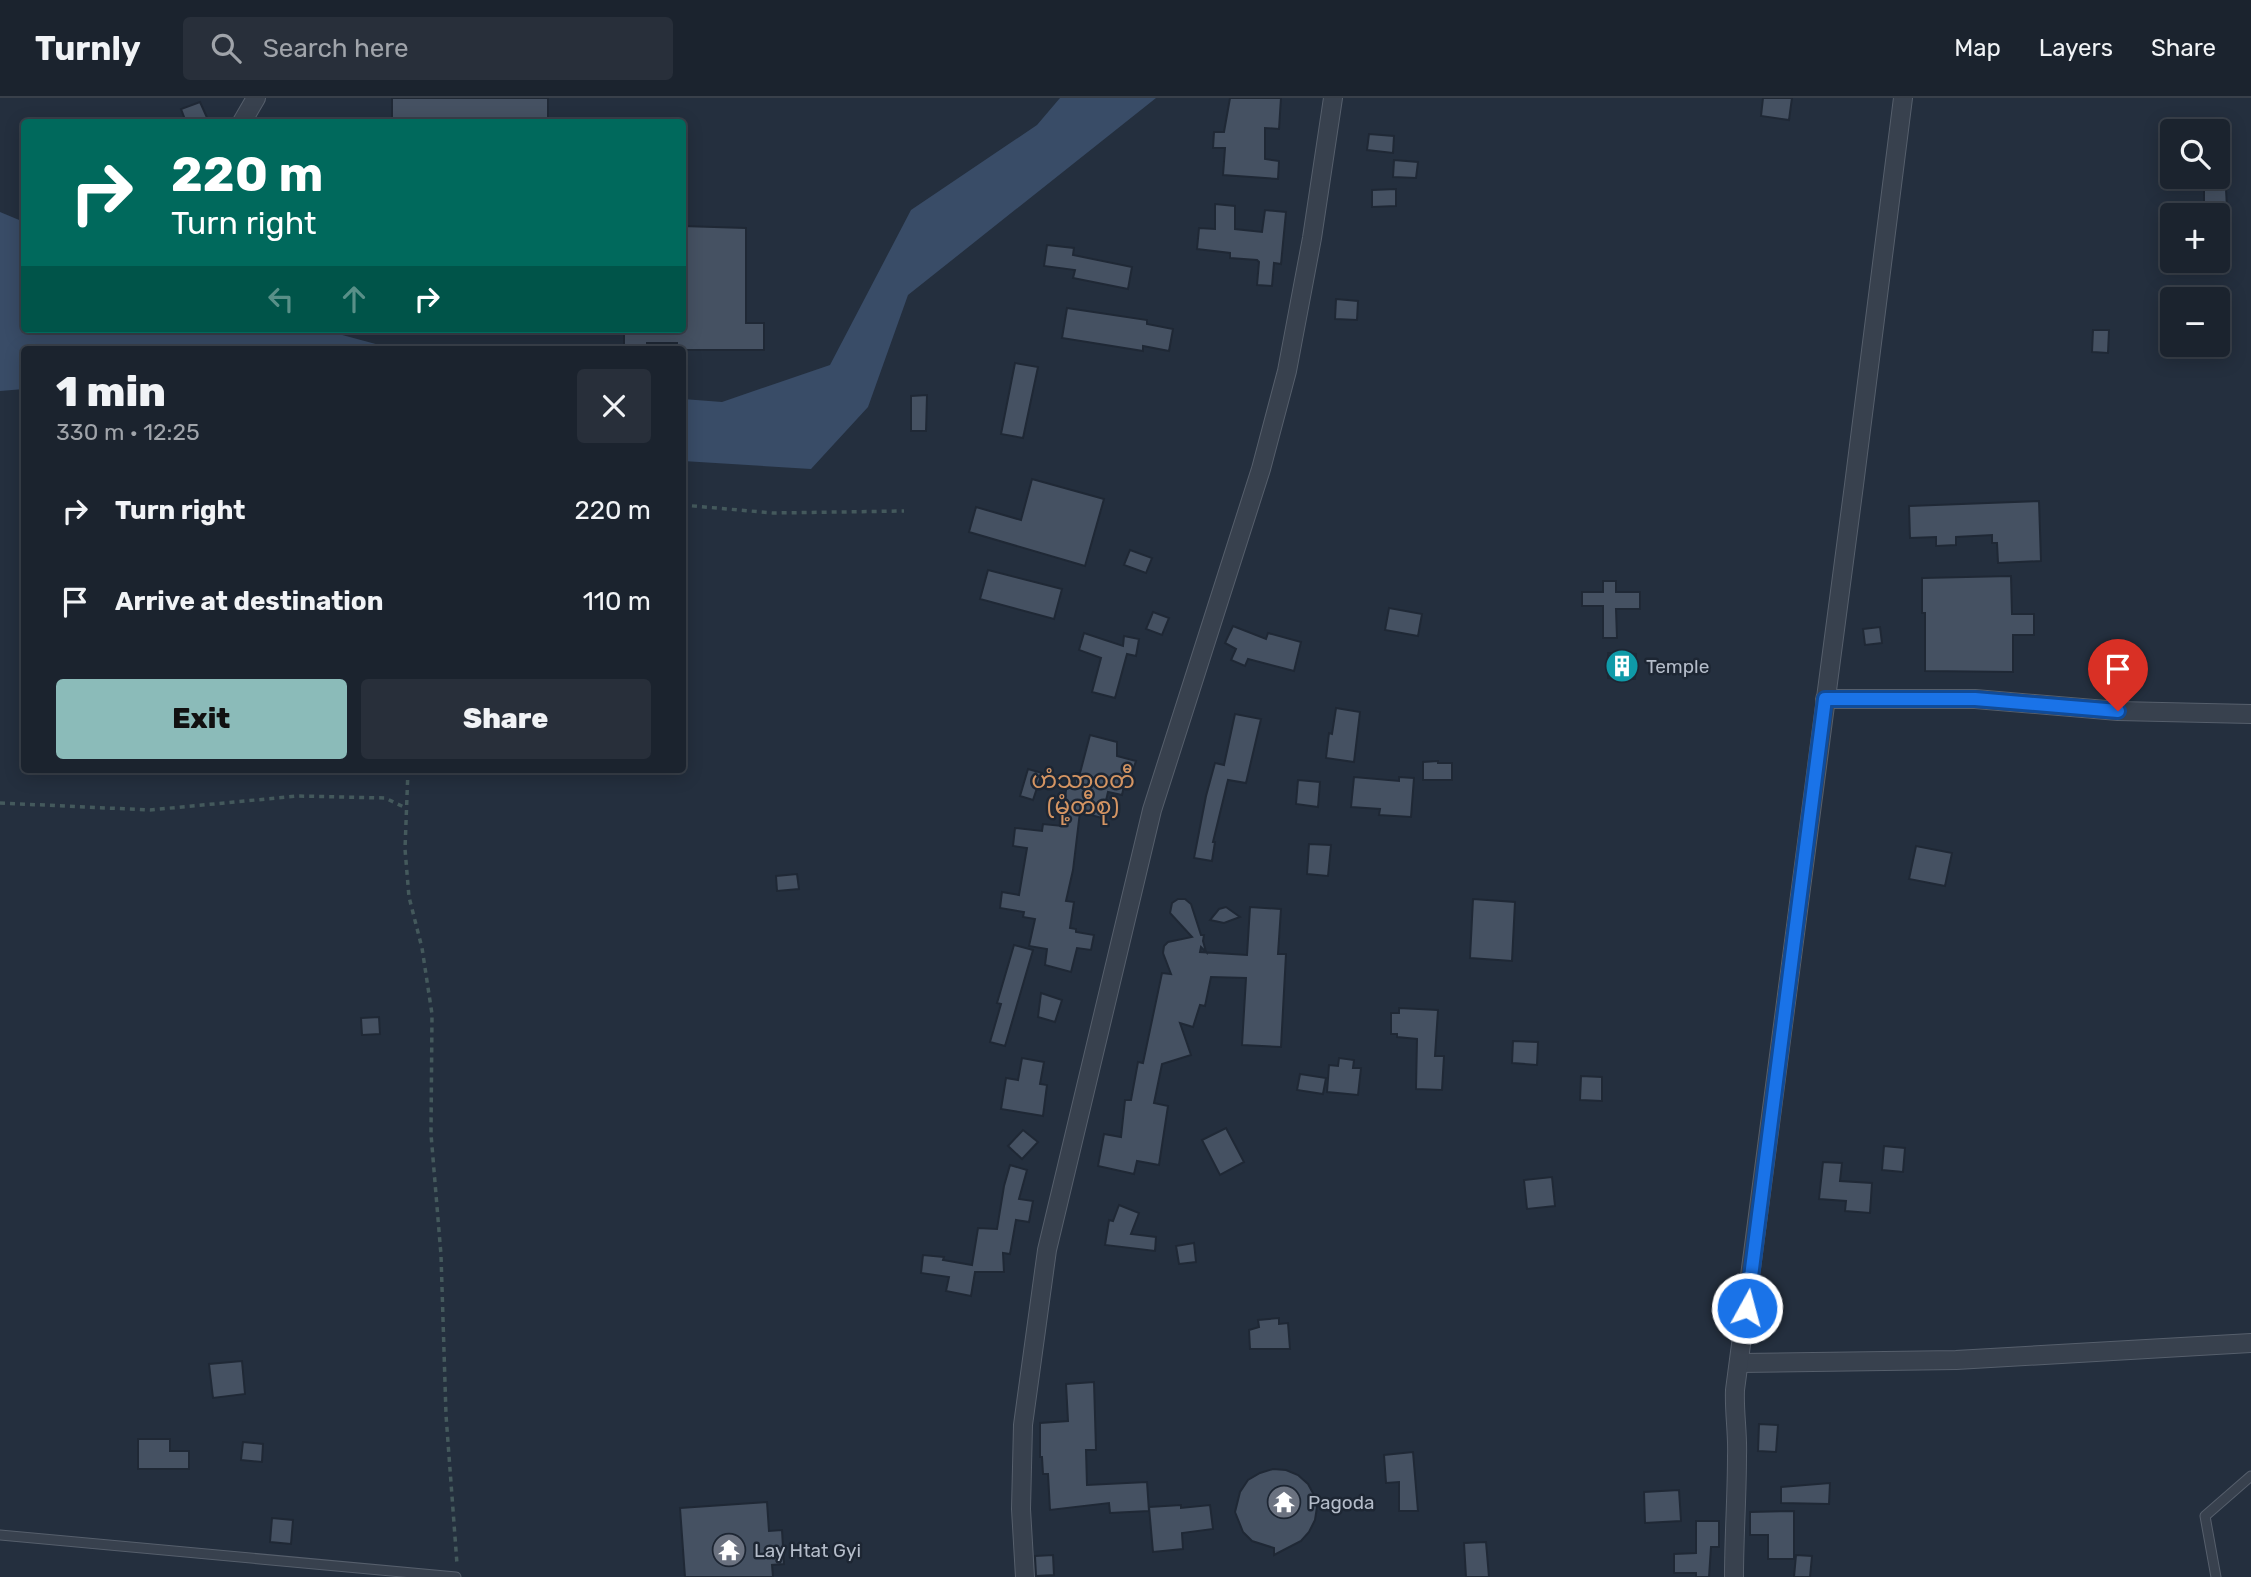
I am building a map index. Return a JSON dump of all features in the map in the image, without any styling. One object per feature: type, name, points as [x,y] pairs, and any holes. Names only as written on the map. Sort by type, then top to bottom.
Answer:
[{"type":"street","points":[[244,119],[256,98]]},
{"type":"street","points":[[1025,1577],[1021,1509],[1023,1425],[1047,1250],[1152,810],[1258,481],[1287,371],[1312,238],[1333,98]]},
{"type":"street","points":[[1734,1577],[1738,1453],[1734,1415],[1903,98]]},
{"type":"street","points":[[1825,699],[1975,699],[2118,711],[2251,714]]},
{"type":"street","points":[[1740,1363],[1956,1360],[2251,1343]]},
{"type":"lane","points":[[2216,1577],[2205,1516],[2251,1476]]},
{"type":"lane","points":[[0,1535],[457,1577]]},
{"type":"path","points":[[686,505],[773,513],[904,511]]},
{"type":"path","points":[[408,773],[405,849],[409,897],[422,948],[432,1014],[431,1134],[441,1255],[446,1415],[457,1577]]},
{"type":"path","points":[[0,803],[150,810],[298,796],[385,797],[406,808]]},
{"type":"water","points":[[1060,98],[1156,98],[908,295],[868,407],[811,469],[686,461],[686,399],[722,402],[830,365],[911,210],[1037,125]]},
{"type":"water","points":[[0,212],[21,221],[21,333],[335,333],[383,346],[21,346],[21,389],[0,391]]},
{"type":"building","points":[[392,98],[548,98],[548,119],[392,119]]},
{"type":"building","points":[[1230,98],[1281,98],[1279,129],[1265,128],[1265,159],[1279,161],[1278,179],[1223,175],[1225,148],[1213,148],[1214,132],[1224,132]]},
{"type":"building","points":[[1763,98],[1792,98],[1789,120],[1761,116]]},
{"type":"building","points":[[200,102],[208,119],[185,119],[181,109]]},
{"type":"building","points":[[1369,134],[1394,136],[1393,153],[1367,150]]},
{"type":"building","points":[[1394,160],[1418,162],[1416,178],[1393,177]]},
{"type":"building","points":[[1396,189],[1396,206],[1372,207],[1372,190]]},
{"type":"building","points":[[2226,189],[2227,203],[2204,203],[2204,190]]},
{"type":"building","points":[[1215,204],[1235,206],[1235,229],[1262,232],[1265,210],[1286,212],[1281,264],[1274,263],[1272,286],[1257,285],[1257,260],[1230,258],[1230,253],[1197,249],[1199,228],[1215,229]]},
{"type":"building","points":[[686,226],[746,228],[746,323],[764,323],[764,350],[686,350],[686,346],[677,346],[677,343],[624,346],[624,333],[686,333]]},
{"type":"building","points":[[1047,245],[1074,248],[1073,255],[1132,267],[1128,289],[1073,278],[1075,270],[1044,266]]},
{"type":"building","points":[[1336,299],[1358,301],[1357,320],[1335,319]]},
{"type":"building","points":[[1067,308],[1147,320],[1147,324],[1173,329],[1169,351],[1143,346],[1143,351],[1062,338]]},
{"type":"building","points":[[2093,330],[2109,330],[2108,353],[2092,352]]},
{"type":"building","points":[[1015,363],[1038,367],[1023,438],[1001,434]]},
{"type":"building","points":[[927,395],[926,431],[911,431],[911,396]]},
{"type":"building","points":[[1032,479],[1104,499],[1085,566],[969,532],[976,507],[1021,520]]},
{"type":"building","points":[[2039,501],[2041,561],[1998,563],[1997,543],[1992,543],[1992,535],[1956,537],[1956,545],[1936,546],[1936,537],[1910,538],[1909,506]]},
{"type":"building","points":[[1130,550],[1152,558],[1146,573],[1124,565]]},
{"type":"building","points":[[988,570],[1062,589],[1054,619],[980,599]]},
{"type":"building","points":[[2011,576],[2012,614],[2034,614],[2034,635],[2013,635],[2013,672],[1925,671],[1922,578]]},
{"type":"building","points":[[1603,581],[1616,581],[1616,592],[1640,592],[1640,609],[1616,609],[1617,638],[1603,638],[1603,606],[1582,606],[1582,592],[1603,592]]},
{"type":"building","points":[[1389,608],[1422,614],[1418,636],[1385,630]]},
{"type":"building","points":[[1153,612],[1169,618],[1162,635],[1146,629]]},
{"type":"building","points":[[1233,626],[1266,639],[1268,633],[1301,642],[1294,671],[1248,659],[1245,666],[1231,660],[1236,649],[1225,643]]},
{"type":"building","points":[[1880,627],[1882,643],[1865,645],[1863,629]]},
{"type":"building","points":[[1084,633],[1123,646],[1124,636],[1139,639],[1136,656],[1127,654],[1115,698],[1092,692],[1101,658],[1079,650]]},
{"type":"building","name":"Temple","points":[[1608,653],[1636,654],[1635,679],[1608,678]]},
{"type":"building","points":[[1336,708],[1360,712],[1354,762],[1326,758]]},
{"type":"building","points":[[1235,714],[1261,719],[1246,783],[1228,780],[1213,842],[1212,861],[1194,858],[1215,763],[1224,765]]},
{"type":"building","points":[[1090,735],[1117,742],[1117,756],[1136,761],[1130,779],[1126,777],[1122,795],[1108,792],[1102,818],[1080,812],[1066,901],[1074,902],[1070,928],[1076,929],[1076,932],[1094,935],[1091,950],[1077,948],[1071,972],[1045,965],[1047,949],[1029,946],[1035,919],[1023,917],[1024,912],[1000,908],[1002,892],[1019,895],[1027,848],[1013,846],[1015,828],[1042,831],[1043,824],[1062,826],[1067,781],[1075,783],[1076,773],[1080,773]]},
{"type":"building","points":[[1423,762],[1452,763],[1452,780],[1423,780]]},
{"type":"building","points":[[1028,769],[1042,773],[1033,800],[1020,796]]},
{"type":"building","points":[[1354,777],[1399,781],[1399,777],[1414,778],[1411,817],[1379,815],[1380,809],[1351,807]]},
{"type":"building","points":[[1298,780],[1320,782],[1318,807],[1296,804]]},
{"type":"building","points":[[1309,844],[1331,845],[1328,876],[1307,874]]},
{"type":"building","points":[[1916,846],[1952,853],[1945,886],[1909,879]]},
{"type":"building","points":[[797,874],[799,889],[777,891],[776,876]]},
{"type":"building","points":[[1185,899],[1191,904],[1201,935],[1204,935],[1206,952],[1201,947],[1200,952],[1247,955],[1250,907],[1281,909],[1278,954],[1286,954],[1281,1047],[1242,1045],[1246,978],[1211,977],[1205,1006],[1200,1005],[1193,1027],[1180,1023],[1191,1055],[1162,1064],[1154,1103],[1168,1106],[1159,1165],[1137,1161],[1134,1174],[1098,1166],[1104,1134],[1121,1137],[1125,1100],[1131,1100],[1138,1062],[1143,1063],[1162,973],[1171,974],[1163,953],[1164,946],[1168,942],[1192,937],[1170,913],[1172,903]]},
{"type":"building","points":[[1473,899],[1515,902],[1512,961],[1470,958]]},
{"type":"building","points":[[1226,907],[1240,917],[1224,923],[1210,920],[1219,909]]},
{"type":"building","points":[[1014,945],[1033,950],[1005,1046],[990,1042],[1001,1004],[997,1003]]},
{"type":"building","points":[[1041,993],[1062,1000],[1055,1022],[1038,1017]]},
{"type":"building","points":[[1399,1008],[1438,1010],[1435,1056],[1444,1056],[1442,1090],[1416,1089],[1417,1039],[1391,1034],[1391,1013],[1399,1013]]},
{"type":"building","points":[[379,1017],[380,1034],[362,1035],[361,1018]]},
{"type":"building","points":[[1513,1041],[1538,1042],[1537,1065],[1512,1063]]},
{"type":"building","points":[[1022,1058],[1044,1062],[1040,1084],[1047,1085],[1043,1116],[1001,1109],[1006,1078],[1018,1080]]},
{"type":"building","points":[[1339,1058],[1354,1060],[1353,1068],[1361,1068],[1358,1095],[1327,1092],[1329,1065],[1338,1066]]},
{"type":"building","points":[[1300,1074],[1326,1078],[1323,1094],[1297,1090]]},
{"type":"building","points":[[1581,1076],[1602,1077],[1602,1101],[1580,1100]]},
{"type":"building","points":[[1226,1128],[1244,1162],[1220,1175],[1202,1140]]},
{"type":"building","points":[[1023,1130],[1038,1142],[1022,1159],[1008,1146]]},
{"type":"building","points":[[1884,1146],[1905,1148],[1903,1172],[1882,1170]]},
{"type":"building","points":[[1823,1162],[1842,1163],[1840,1181],[1872,1183],[1870,1213],[1845,1211],[1846,1201],[1819,1199]]},
{"type":"building","points":[[1010,1165],[1027,1170],[1019,1199],[1033,1201],[1029,1222],[1016,1220],[1010,1254],[1003,1253],[1004,1272],[975,1272],[971,1296],[946,1291],[949,1277],[921,1273],[923,1255],[944,1257],[943,1260],[972,1265],[978,1228],[997,1229]]},
{"type":"building","points":[[1552,1177],[1555,1206],[1527,1209],[1524,1180]]},
{"type":"building","points":[[1119,1205],[1139,1213],[1131,1234],[1156,1237],[1155,1251],[1105,1245],[1109,1220],[1113,1221]]},
{"type":"building","points":[[1194,1243],[1196,1262],[1179,1264],[1176,1246]]},
{"type":"building","points":[[1279,1318],[1279,1324],[1288,1323],[1290,1349],[1250,1349],[1249,1330],[1259,1327],[1258,1320]]},
{"type":"building","points":[[242,1361],[245,1394],[213,1398],[209,1364]]},
{"type":"building","points":[[1094,1382],[1096,1450],[1086,1450],[1087,1485],[1147,1482],[1149,1511],[1110,1513],[1109,1503],[1050,1510],[1048,1474],[1043,1474],[1040,1457],[1040,1423],[1068,1421],[1066,1384]]},
{"type":"building","points":[[1759,1424],[1778,1425],[1776,1452],[1758,1451]]},
{"type":"building","points":[[138,1439],[170,1439],[170,1451],[189,1451],[189,1469],[138,1469]]},
{"type":"building","points":[[243,1442],[263,1444],[262,1462],[241,1460]]},
{"type":"building","points":[[1413,1452],[1418,1511],[1399,1511],[1399,1482],[1386,1483],[1384,1455]]},
{"type":"building","points":[[1273,1469],[1298,1475],[1308,1484],[1317,1507],[1315,1520],[1301,1541],[1274,1555],[1274,1548],[1252,1541],[1243,1532],[1235,1512],[1240,1492],[1248,1480]]},
{"type":"building","points":[[1830,1483],[1829,1504],[1781,1503],[1781,1487]]},
{"type":"building","points":[[1679,1490],[1681,1521],[1645,1523],[1644,1492]]},
{"type":"building","points":[[767,1502],[769,1531],[782,1530],[784,1564],[772,1565],[773,1577],[685,1577],[680,1508]]},
{"type":"building","points":[[1181,1505],[1181,1508],[1210,1505],[1213,1529],[1182,1533],[1183,1549],[1153,1552],[1149,1507]]},
{"type":"building","points":[[1794,1511],[1794,1559],[1768,1559],[1768,1535],[1750,1535],[1750,1512]]},
{"type":"building","points":[[272,1518],[293,1520],[291,1544],[270,1542]]},
{"type":"building","points":[[1696,1521],[1719,1521],[1719,1547],[1711,1547],[1709,1577],[1696,1577],[1696,1573],[1674,1573],[1674,1554],[1696,1553]]},
{"type":"building","points":[[1486,1542],[1489,1577],[1466,1577],[1464,1543]]},
{"type":"building","points":[[1053,1555],[1054,1575],[1036,1576],[1035,1556]]},
{"type":"building","points":[[1796,1555],[1812,1556],[1810,1577],[1794,1577]]},
{"type":"place","name":"Temple","points":[[1622,666]]},
{"type":"place","name":"Pagoda","points":[[1284,1502]]},
{"type":"place","name":"Lay Htat Gyi","points":[[729,1550]]},
{"type":"district","name":"ဟံသာဝတီ (မုံ့တီစု)","points":[[1083,793]]},
{"type":"route","points":[[1747,1308],[1825,699],[1975,699],[2118,711]]}]
